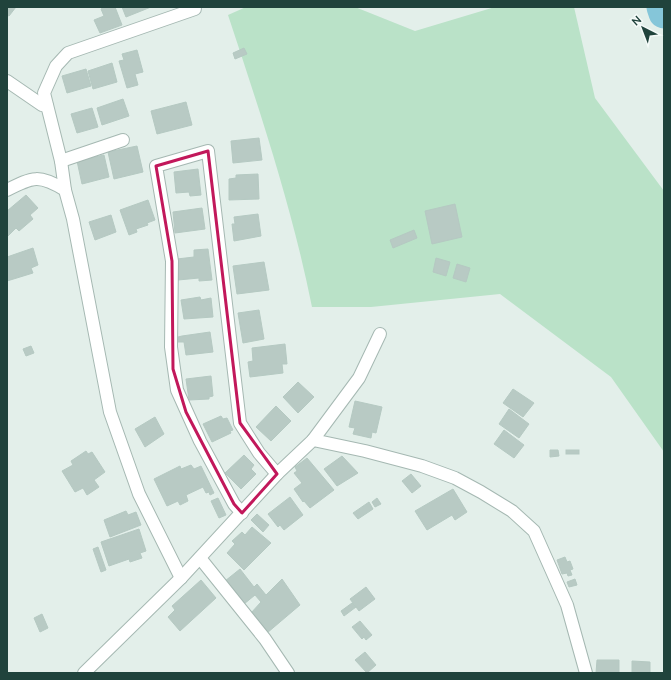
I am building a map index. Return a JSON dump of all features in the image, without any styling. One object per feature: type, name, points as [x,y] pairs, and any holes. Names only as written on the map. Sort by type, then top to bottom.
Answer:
[{"type":"street","points":[[181,578],[139,494],[110,412],[73,219],[65,190],[61,161],[44,93],[56,66],[68,53],[195,9]]},
{"type":"street","points":[[7,81],[42,105],[47,106]]},
{"type":"street","points":[[61,161],[123,140]]},
{"type":"street","points":[[242,513],[234,504],[200,441],[177,390],[171,347],[172,260],[156,166],[208,151],[240,423],[259,452],[277,474]]},
{"type":"street","points":[[7,190],[34,178],[48,180],[65,190]]},
{"type":"street","points":[[84,673],[181,578],[277,474],[313,440],[359,378],[380,334]]},
{"type":"street","points":[[313,440],[366,451],[422,466],[455,478],[512,511],[534,531],[567,604],[586,673]]},
{"type":"street","points":[[200,558],[265,639],[288,673]]},
{"type":"highlighted area","points":[[208,151],[240,423],[277,474],[242,513],[234,504],[186,412],[173,369],[172,261],[156,166]]},
{"type":"green space","points":[[246,7],[355,7],[415,31],[495,7],[574,7],[595,98],[664,191],[664,452],[611,377],[500,294],[371,307],[312,307],[285,196],[228,15]]},
{"type":"building","points":[[7,7],[16,7],[9,16],[7,15]]},
{"type":"building","points":[[104,7],[115,7],[122,25],[100,33],[94,20],[104,16],[101,9]]},
{"type":"building","points":[[122,7],[151,7],[126,17]]},
{"type":"building","points":[[244,48],[247,54],[235,59],[233,53]]},
{"type":"building","points":[[137,50],[143,72],[135,74],[138,85],[127,88],[119,61],[124,60],[122,54]]},
{"type":"building","points":[[112,63],[117,82],[93,89],[88,71]]},
{"type":"building","points":[[86,69],[91,86],[67,93],[62,76]]},
{"type":"building","points":[[123,99],[129,116],[102,125],[97,108]]},
{"type":"building","points":[[186,102],[192,125],[157,134],[151,111]]},
{"type":"building","points":[[92,108],[98,127],[77,133],[71,114]]},
{"type":"building","points":[[259,138],[262,160],[233,163],[231,141]]},
{"type":"building","points":[[137,146],[143,172],[114,179],[108,152]]},
{"type":"building","points":[[104,155],[109,177],[82,184],[77,161]]},
{"type":"building","points":[[198,169],[201,195],[190,196],[189,192],[176,193],[174,172]]},
{"type":"building","points":[[258,174],[259,199],[229,200],[229,179],[236,178],[236,175]]},
{"type":"building","points":[[26,195],[38,208],[30,215],[33,219],[19,231],[16,228],[7,237],[7,211]]},
{"type":"building","points":[[148,200],[155,220],[147,223],[148,225],[136,229],[137,232],[129,235],[120,210]]},
{"type":"building","points":[[455,204],[462,237],[432,244],[425,211]]},
{"type":"building","points":[[202,208],[205,229],[175,233],[173,212]]},
{"type":"building","points":[[258,214],[261,236],[234,241],[232,224],[235,224],[234,217]]},
{"type":"building","points":[[111,215],[116,232],[95,240],[89,222]]},
{"type":"building","points":[[414,230],[417,238],[393,248],[390,240]]},
{"type":"building","points":[[33,248],[38,265],[31,268],[33,273],[7,281],[7,257]]},
{"type":"building","points":[[208,249],[212,280],[199,281],[199,278],[178,280],[177,259],[194,257],[194,250]]},
{"type":"building","points":[[436,258],[450,262],[446,276],[433,272]]},
{"type":"building","points":[[264,262],[269,290],[237,294],[233,266]]},
{"type":"building","points":[[457,264],[470,268],[466,282],[453,278]]},
{"type":"building","points":[[200,297],[201,300],[211,298],[213,317],[184,319],[181,300]]},
{"type":"building","points":[[259,310],[264,339],[243,343],[238,313]]},
{"type":"building","points":[[210,332],[213,352],[186,355],[184,342],[178,342],[178,337]]},
{"type":"building","points":[[285,344],[287,364],[282,364],[283,373],[250,377],[248,362],[253,361],[252,348]]},
{"type":"building","points":[[31,346],[34,353],[26,356],[23,349]]},
{"type":"building","points":[[211,376],[213,396],[209,397],[209,399],[189,400],[186,379]]},
{"type":"building","points":[[298,382],[314,397],[298,413],[283,397]]},
{"type":"building","points":[[513,389],[534,403],[523,417],[503,403]]},
{"type":"building","points":[[355,401],[382,407],[376,433],[372,432],[371,438],[353,434],[355,428],[349,427]]},
{"type":"building","points":[[276,406],[291,421],[271,441],[256,427]]},
{"type":"building","points":[[509,409],[529,424],[519,438],[499,424]]},
{"type":"building","points":[[221,416],[223,419],[227,418],[233,430],[230,431],[231,433],[212,442],[203,424]]},
{"type":"building","points":[[155,417],[164,434],[145,447],[135,429]]},
{"type":"building","points":[[504,430],[524,445],[514,458],[494,444]]},
{"type":"building","points":[[550,450],[558,450],[559,456],[550,457]]},
{"type":"building","points":[[566,450],[579,450],[579,454],[566,454]]},
{"type":"building","points":[[86,451],[88,454],[92,452],[105,472],[94,480],[99,487],[87,495],[83,488],[75,492],[62,471],[73,465],[71,461]]},
{"type":"building","points":[[244,455],[254,465],[251,469],[256,474],[241,489],[225,473]]},
{"type":"building","points":[[342,456],[358,473],[337,486],[324,469]]},
{"type":"building","points":[[307,458],[334,490],[310,508],[304,501],[303,502],[294,489],[302,483],[294,473],[297,471],[295,467]]},
{"type":"building","points":[[191,465],[194,469],[201,466],[214,493],[210,495],[209,492],[206,493],[203,487],[186,495],[188,501],[180,505],[178,501],[167,506],[154,479],[180,466],[181,469]]},
{"type":"building","points":[[411,474],[421,486],[412,493],[402,481]]},
{"type":"building","points":[[453,489],[467,512],[455,520],[452,515],[427,530],[415,511]]},
{"type":"building","points":[[290,497],[303,515],[284,530],[280,525],[278,527],[268,514]]},
{"type":"building","points":[[218,498],[226,515],[219,518],[211,501]]},
{"type":"building","points":[[377,498],[381,504],[375,507],[372,502]]},
{"type":"building","points":[[369,502],[373,509],[358,519],[353,513]]},
{"type":"building","points":[[126,511],[128,515],[136,512],[141,525],[110,537],[104,520]]},
{"type":"building","points":[[257,514],[269,525],[263,532],[251,520]]},
{"type":"building","points":[[252,527],[271,543],[244,570],[227,553],[235,544],[232,541],[242,532],[245,535]]},
{"type":"building","points":[[139,529],[146,551],[140,553],[142,558],[130,562],[129,559],[109,566],[101,542]]},
{"type":"building","points":[[98,547],[106,570],[101,572],[93,549]]},
{"type":"building","points":[[565,557],[567,562],[570,561],[573,569],[570,570],[572,575],[568,576],[567,573],[562,574],[557,560]]},
{"type":"building","points":[[240,569],[254,587],[257,584],[266,595],[282,579],[300,605],[267,633],[251,613],[261,602],[255,595],[244,604],[225,581]]},
{"type":"building","points":[[575,579],[577,585],[569,587],[567,582]]},
{"type":"building","points":[[201,580],[216,598],[180,631],[168,617],[175,610],[172,606]]},
{"type":"building","points":[[366,587],[375,599],[359,611],[350,599]]},
{"type":"building","points":[[352,603],[356,607],[344,616],[341,611]]},
{"type":"building","points":[[42,614],[48,628],[40,632],[34,618]]},
{"type":"building","points":[[360,621],[372,635],[366,640],[364,637],[362,639],[352,627]]},
{"type":"building","points":[[365,652],[376,665],[367,673],[355,660]]},
{"type":"building","points":[[597,660],[619,660],[619,673],[596,673]]},
{"type":"building","points":[[632,661],[650,662],[650,673],[632,673]]},
{"type":"waterway","points":[[662,7],[664,13]]}]
